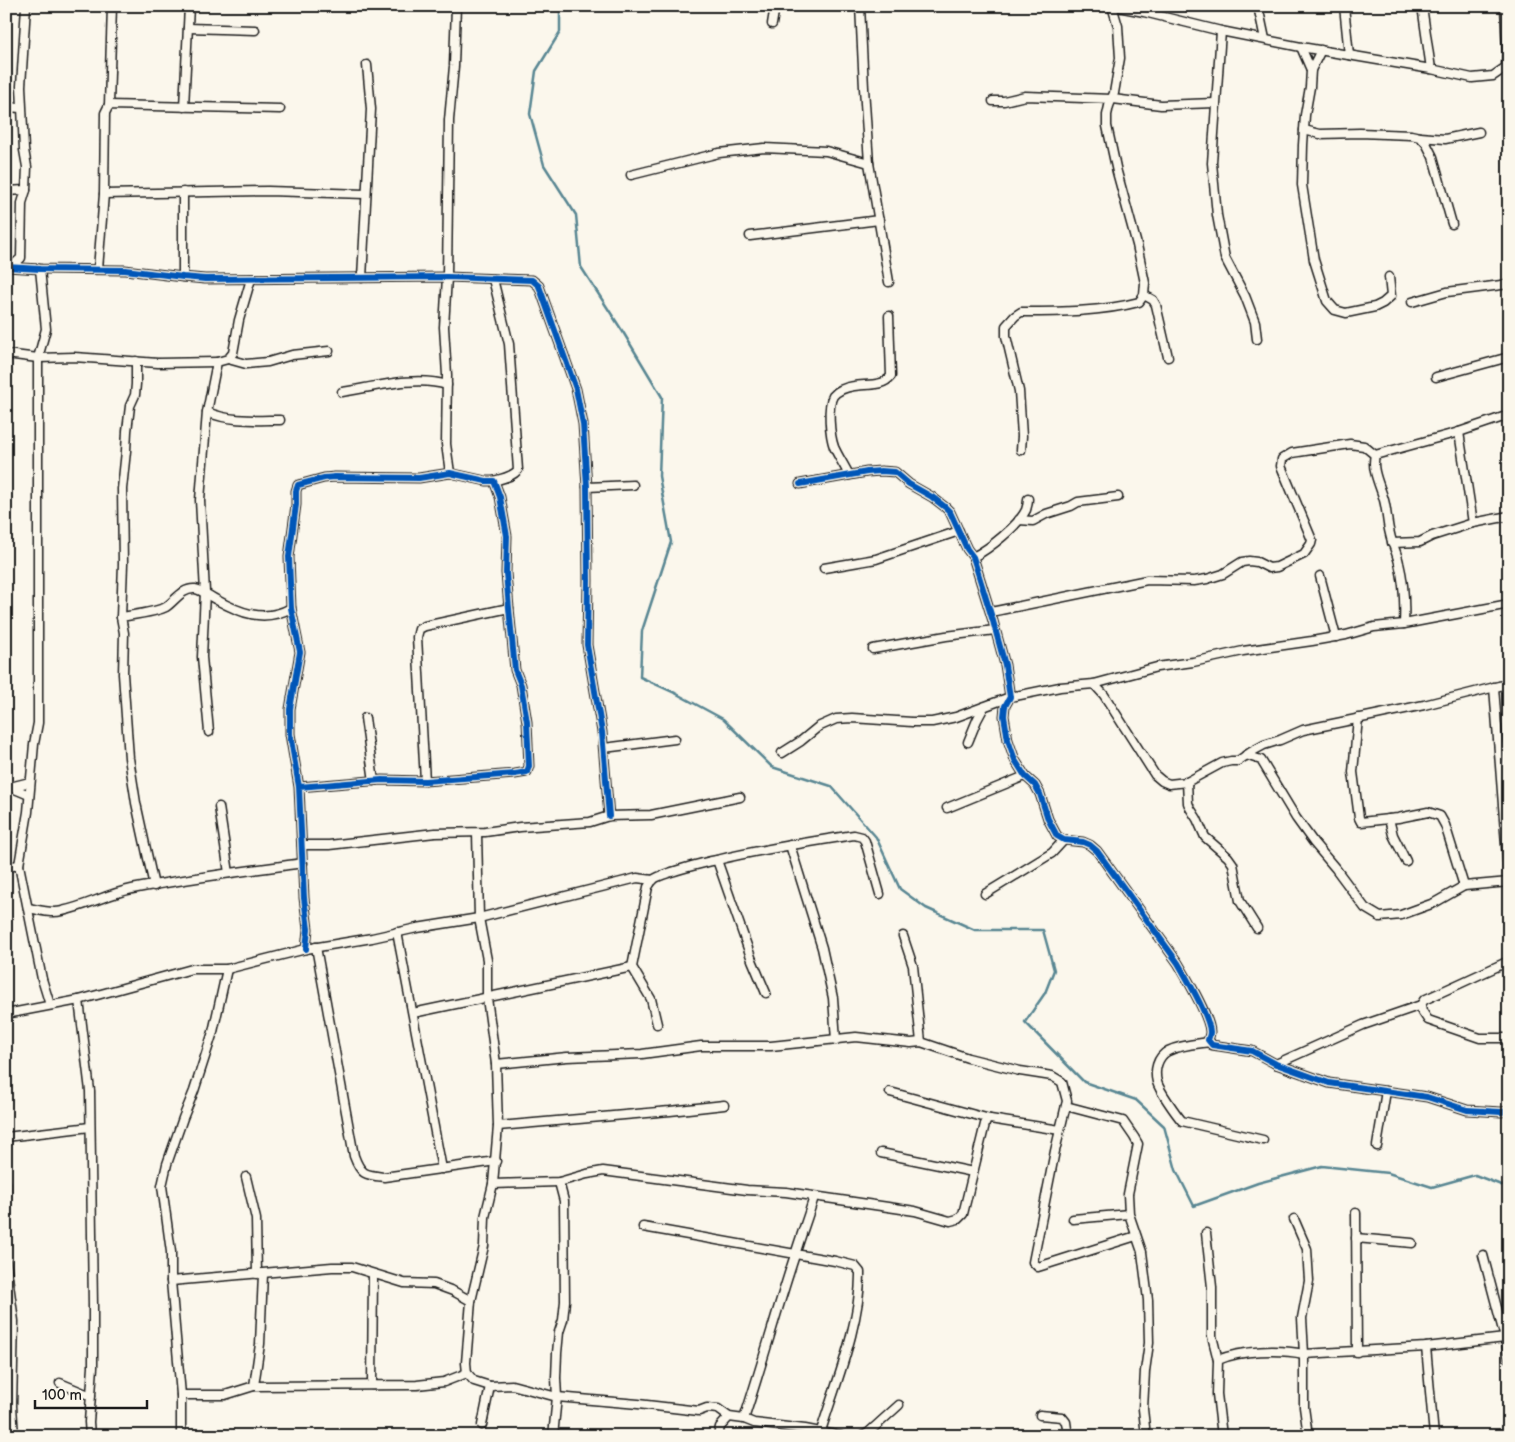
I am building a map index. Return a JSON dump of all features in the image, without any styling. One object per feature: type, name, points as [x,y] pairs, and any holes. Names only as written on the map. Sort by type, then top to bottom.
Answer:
[{"type":"street","points":[[9,267],[21,258],[22,203],[26,190],[27,167],[24,150],[21,86],[26,6]]},
{"type":"street","points":[[98,269],[104,194],[106,114],[109,105],[112,6]]},
{"type":"street","points":[[184,107],[189,6]]},
{"type":"street","points":[[450,473],[446,444],[447,385],[444,327],[447,277],[449,120],[454,66],[456,6]]},
{"type":"street","points":[[772,24],[775,6]]},
{"type":"street","points":[[860,6],[869,163],[889,282]]},
{"type":"street","points":[[1021,450],[1020,391],[1006,336],[1006,326],[1021,312],[1084,310],[1118,306],[1139,302],[1144,295],[1145,283],[1137,245],[1117,172],[1107,126],[1108,106],[1112,100],[1120,58],[1118,26],[1112,6],[1144,9],[1221,31],[1472,78],[1492,76],[1506,67],[1505,6]]},
{"type":"street","points":[[1258,6],[1265,39]]},
{"type":"street","points":[[1344,6],[1348,30],[1349,55]]},
{"type":"street","points":[[1422,6],[1431,69]]},
{"type":"street","points":[[188,28],[255,30]]},
{"type":"street","points":[[1221,31],[1212,163],[1220,236],[1225,258],[1245,296],[1255,322],[1257,339]]},
{"type":"street","points":[[1302,46],[1311,70]]},
{"type":"street","points":[[1321,50],[1311,70],[1305,115],[1302,185],[1314,260],[1327,301],[1335,310],[1346,313],[1383,303],[1390,296],[1389,277]]},
{"type":"street","points":[[362,278],[365,194],[369,156],[370,109],[367,65]]},
{"type":"street","points":[[1500,72],[1509,72]]},
{"type":"street","points":[[993,101],[1004,101],[1025,96],[1112,100],[1161,105],[1215,103]]},
{"type":"street","points":[[109,105],[280,109]]},
{"type":"street","points":[[6,107],[21,108]]},
{"type":"street","points":[[1304,130],[1320,134],[1394,134],[1445,139],[1479,132]]},
{"type":"street","points":[[1420,137],[1426,142],[1433,157],[1452,224]]},
{"type":"street","points":[[631,174],[719,153],[764,148],[826,150],[869,163]]},
{"type":"street","points":[[6,191],[26,190]]},
{"type":"street","points":[[104,194],[268,191],[365,194]]},
{"type":"street","points":[[183,192],[184,278]]},
{"type":"street","points":[[750,236],[879,220]]},
{"type":"street","points":[[9,267],[125,270],[184,278],[447,277],[532,280],[539,286],[576,389],[583,424],[587,487],[587,645],[604,748],[609,816]]},
{"type":"street","points":[[40,269],[46,329],[38,358],[38,723],[19,865],[42,979],[50,1005]]},
{"type":"street","points":[[6,354],[38,358],[74,357],[158,362],[217,362],[228,359],[233,354],[238,320],[251,279]]},
{"type":"street","points":[[306,949],[308,929],[304,898],[299,787],[290,734],[291,702],[300,652],[291,608],[290,557],[296,491],[298,485],[335,477],[419,478],[450,473],[486,481],[515,474],[518,470],[509,344],[493,279]]},
{"type":"street","points":[[1412,302],[1447,292],[1509,284]]},
{"type":"street","points":[[1144,295],[1153,300],[1156,305],[1168,357]]},
{"type":"street","points":[[849,475],[834,445],[831,434],[830,409],[833,397],[842,390],[854,386],[878,384],[888,380],[891,376],[889,316]]},
{"type":"street","points":[[228,359],[246,364],[268,362],[292,355],[329,351]]},
{"type":"street","points":[[1436,377],[1509,357]]},
{"type":"street","points":[[136,361],[136,389],[130,406],[122,489],[123,564],[121,617],[124,633],[123,674],[129,758],[136,803],[154,886]]},
{"type":"street","points":[[208,732],[202,657],[205,592],[200,500],[207,412],[217,362]]},
{"type":"street","points":[[342,392],[424,381],[436,381],[447,385]]},
{"type":"street","points":[[207,412],[220,418],[232,420],[280,420]]},
{"type":"street","points":[[1374,455],[1459,432],[1509,415]]},
{"type":"street","points":[[1459,432],[1474,523]]},
{"type":"street","points":[[991,612],[1147,580],[1194,581],[1207,579],[1223,574],[1242,562],[1256,562],[1269,568],[1277,567],[1304,554],[1312,540],[1281,466],[1282,459],[1292,453],[1350,444],[1364,446],[1374,455]]},
{"type":"street","points":[[1374,455],[1374,470],[1385,502],[1392,543],[1399,561],[1403,582],[1404,624]]},
{"type":"street","points":[[800,484],[849,475],[881,471],[895,472],[945,506],[950,512],[966,549],[973,557],[991,612],[1005,665],[1010,697],[1005,706],[1004,716],[1008,740],[1015,760],[1040,794],[1048,819],[1057,836],[1064,840],[1083,842],[1097,851],[1185,974],[1207,1020],[1210,1031],[1208,1040],[1212,1045],[1252,1051],[1276,1064],[1329,1082],[1427,1097],[1468,1110],[1509,1111]]},
{"type":"street","points":[[299,787],[374,781],[425,781],[527,772],[529,766],[527,722],[521,685],[515,670],[506,573],[507,536],[500,496],[494,480]]},
{"type":"street","points":[[587,487],[633,485]]},
{"type":"street","points":[[1019,520],[1033,521],[1078,502],[1118,498]]},
{"type":"street","points":[[973,557],[994,544],[1019,520],[1026,510],[1028,499]]},
{"type":"street","points":[[1392,543],[1420,542],[1432,536],[1474,523],[1509,516]]},
{"type":"street","points":[[824,568],[876,559],[958,531]]},
{"type":"street","points":[[1320,576],[1336,637]]},
{"type":"street","points":[[121,617],[166,606],[176,597],[194,589],[205,592],[213,598],[243,612],[257,615],[279,614],[291,608]]},
{"type":"street","points":[[782,753],[818,727],[836,719],[932,722],[956,716],[1010,697],[1060,686],[1094,684],[1157,668],[1193,662],[1243,650],[1336,637],[1374,627],[1404,624],[1509,604]]},
{"type":"street","points":[[425,781],[417,636],[419,629],[425,626],[509,608]]},
{"type":"street","points":[[873,649],[946,636],[995,630]]},
{"type":"street","points":[[1094,684],[1104,695],[1155,775],[1169,784],[1187,782],[1222,763],[1238,761],[1264,745],[1303,730],[1424,705],[1509,684]]},
{"type":"street","points":[[1246,755],[1261,760],[1296,818],[1365,908],[1380,917],[1401,915],[1434,903],[1464,886],[1509,883],[1494,687]]},
{"type":"street","points":[[968,742],[984,707]]},
{"type":"street","points":[[365,718],[374,781]]},
{"type":"street","points":[[1358,718],[1353,772],[1361,822],[1428,812],[1440,816],[1445,825],[1464,886]]},
{"type":"street","points":[[604,748],[675,739]]},
{"type":"street","points":[[948,808],[1025,776]]},
{"type":"street","points":[[8,788],[30,782]]},
{"type":"street","points":[[1187,782],[1190,808],[1205,837],[1228,857],[1233,864],[1240,901],[1257,928]]},
{"type":"street","points":[[8,788],[29,796]]},
{"type":"street","points":[[302,846],[329,846],[435,833],[477,833],[520,827],[590,822],[609,816],[651,815],[740,796]]},
{"type":"street","points":[[219,807],[229,873]]},
{"type":"street","points":[[1388,819],[1393,835],[1406,861]]},
{"type":"street","points":[[477,833],[479,918],[487,960],[488,998],[496,1064],[498,1126],[493,1184],[485,1217],[484,1246],[472,1301],[466,1362],[467,1373],[474,1381],[490,1386],[512,1386],[557,1397],[699,1411],[707,1408],[718,1409],[729,1416],[759,1424],[803,1432],[821,1431],[841,1436]]},
{"type":"street","points":[[657,1024],[651,999],[632,967],[648,887],[653,880],[661,875],[752,851],[854,835],[865,840],[880,894]]},
{"type":"street","points":[[984,894],[1052,854],[1064,840]]},
{"type":"street","points":[[790,845],[822,948],[832,998],[836,1040]]},
{"type":"street","points":[[717,860],[752,960],[766,993]]},
{"type":"street","points":[[28,908],[44,912],[61,912],[114,893],[229,873],[303,863]]},
{"type":"street","points":[[6,867],[19,865]]},
{"type":"street","points":[[6,1014],[79,1000],[192,969],[227,969],[306,949],[479,918],[637,878],[653,880]]},
{"type":"street","points":[[397,932],[442,1169]]},
{"type":"street","points":[[903,936],[913,966],[921,1042]]},
{"type":"street","points":[[316,947],[354,1156],[359,1169],[368,1175],[384,1177],[496,1162]]},
{"type":"street","points":[[1276,1064],[1363,1025],[1421,1005],[1424,1000],[1509,961]]},
{"type":"street","points":[[412,1013],[632,967]]},
{"type":"street","points":[[181,1436],[181,1395],[171,1281],[171,1252],[162,1186],[167,1164],[213,1032],[227,969]]},
{"type":"street","points":[[79,1000],[90,1091],[93,1307],[90,1436]]},
{"type":"street","points":[[1421,1005],[1422,1011],[1428,1020],[1480,1038],[1509,1038]]},
{"type":"street","points":[[496,1064],[568,1057],[642,1054],[701,1046],[771,1046],[856,1037],[911,1044],[921,1042],[968,1058],[1020,1071],[1052,1076],[1062,1082],[1068,1101],[1032,1262],[1038,1267],[1136,1236]]},
{"type":"street","points":[[1210,1042],[1179,1047],[1166,1052],[1158,1061],[1156,1072],[1157,1084],[1182,1121],[1263,1140]]},
{"type":"street","points":[[1377,1146],[1386,1091]]},
{"type":"street","points":[[890,1092],[990,1119],[1060,1130]]},
{"type":"street","points":[[498,1126],[724,1105]]},
{"type":"street","points":[[1066,1106],[1123,1121],[1138,1144],[1128,1194],[1129,1214],[1142,1252],[1148,1300],[1149,1343],[1143,1409],[1146,1436]]},
{"type":"street","points":[[493,1184],[559,1182],[603,1171],[747,1190],[786,1192],[915,1211],[950,1221],[958,1219],[963,1214],[985,1124],[990,1119]]},
{"type":"street","points":[[6,1137],[90,1127]]},
{"type":"street","points":[[881,1153],[973,1172]]},
{"type":"street","points":[[246,1178],[256,1219],[260,1274],[260,1344],[254,1386]]},
{"type":"street","points":[[553,1436],[557,1397],[557,1353],[559,1332],[563,1320],[565,1282],[564,1201],[559,1182]]},
{"type":"street","points":[[6,1184],[6,1193]]},
{"type":"street","points":[[744,1419],[814,1197]]},
{"type":"street","points":[[1356,1213],[1358,1352]]},
{"type":"street","points":[[1073,1219],[1129,1214]]},
{"type":"street","points":[[1294,1219],[1308,1249],[1309,1281],[1302,1318],[1304,1407],[1308,1436]]},
{"type":"street","points":[[643,1227],[855,1266],[860,1272],[859,1298],[852,1328],[821,1431]]},
{"type":"street","points":[[1206,1233],[1212,1287],[1212,1336],[1218,1360],[1217,1394],[1222,1436]]},
{"type":"street","points":[[1356,1238],[1412,1243]]},
{"type":"street","points":[[1483,1254],[1507,1338],[1509,1358]]},
{"type":"street","points":[[6,1262],[14,1321],[9,1407],[14,1436]]},
{"type":"street","points":[[171,1281],[332,1267],[352,1267],[404,1283],[434,1284],[472,1301]]},
{"type":"street","points":[[372,1385],[373,1274]]},
{"type":"street","points":[[1218,1360],[1228,1356],[1245,1354],[1291,1352],[1304,1354],[1426,1348],[1507,1338]]},
{"type":"street","points":[[1426,1348],[1434,1436]]},
{"type":"street","points":[[181,1395],[225,1395],[254,1386],[417,1385],[444,1382],[467,1373]]},
{"type":"street","points":[[60,1383],[91,1396]]},
{"type":"street","points":[[482,1425],[490,1386]]},
{"type":"street","points":[[862,1436],[868,1433],[899,1405]]},
{"type":"street","points":[[1040,1415],[1062,1417],[1066,1422],[1068,1436]]},
{"type":"street","points":[[718,1436],[720,1426],[729,1416]]},
{"type":"waterway","points":[[560,6],[560,32],[536,71],[530,114],[544,165],[576,215],[581,267],[662,397],[659,476],[671,542],[642,631],[640,677],[675,693],[723,719],[772,767],[831,786],[876,837],[900,889],[926,908],[975,930],[1043,930],[1054,970],[1045,993],[1025,1022],[1084,1082],[1136,1100],[1164,1126],[1176,1170],[1194,1206],[1258,1183],[1322,1166],[1388,1173],[1432,1187],[1475,1175],[1509,1188]]},
{"type":"cycle path","points":[[6,267],[125,270],[205,279],[447,277],[532,280],[539,286],[576,389],[583,424],[587,487],[587,645],[602,732],[609,816]]},
{"type":"cycle path","points":[[800,484],[867,472],[895,472],[909,484],[932,497],[950,512],[967,549],[973,557],[1005,665],[1010,697],[1005,706],[1004,716],[1008,740],[1015,760],[1040,794],[1048,819],[1057,836],[1064,840],[1083,842],[1097,851],[1178,963],[1206,1017],[1210,1032],[1208,1040],[1212,1045],[1252,1051],[1276,1064],[1329,1083],[1427,1097],[1467,1110],[1509,1111]]},
{"type":"cycle path","points":[[299,787],[382,780],[425,781],[527,772],[529,766],[527,722],[521,685],[515,670],[506,573],[507,536],[500,497],[494,481],[450,473],[419,478],[335,477],[298,485],[289,557],[291,608],[300,652],[290,709],[290,734],[299,787],[304,898],[308,929],[306,949]]}]
